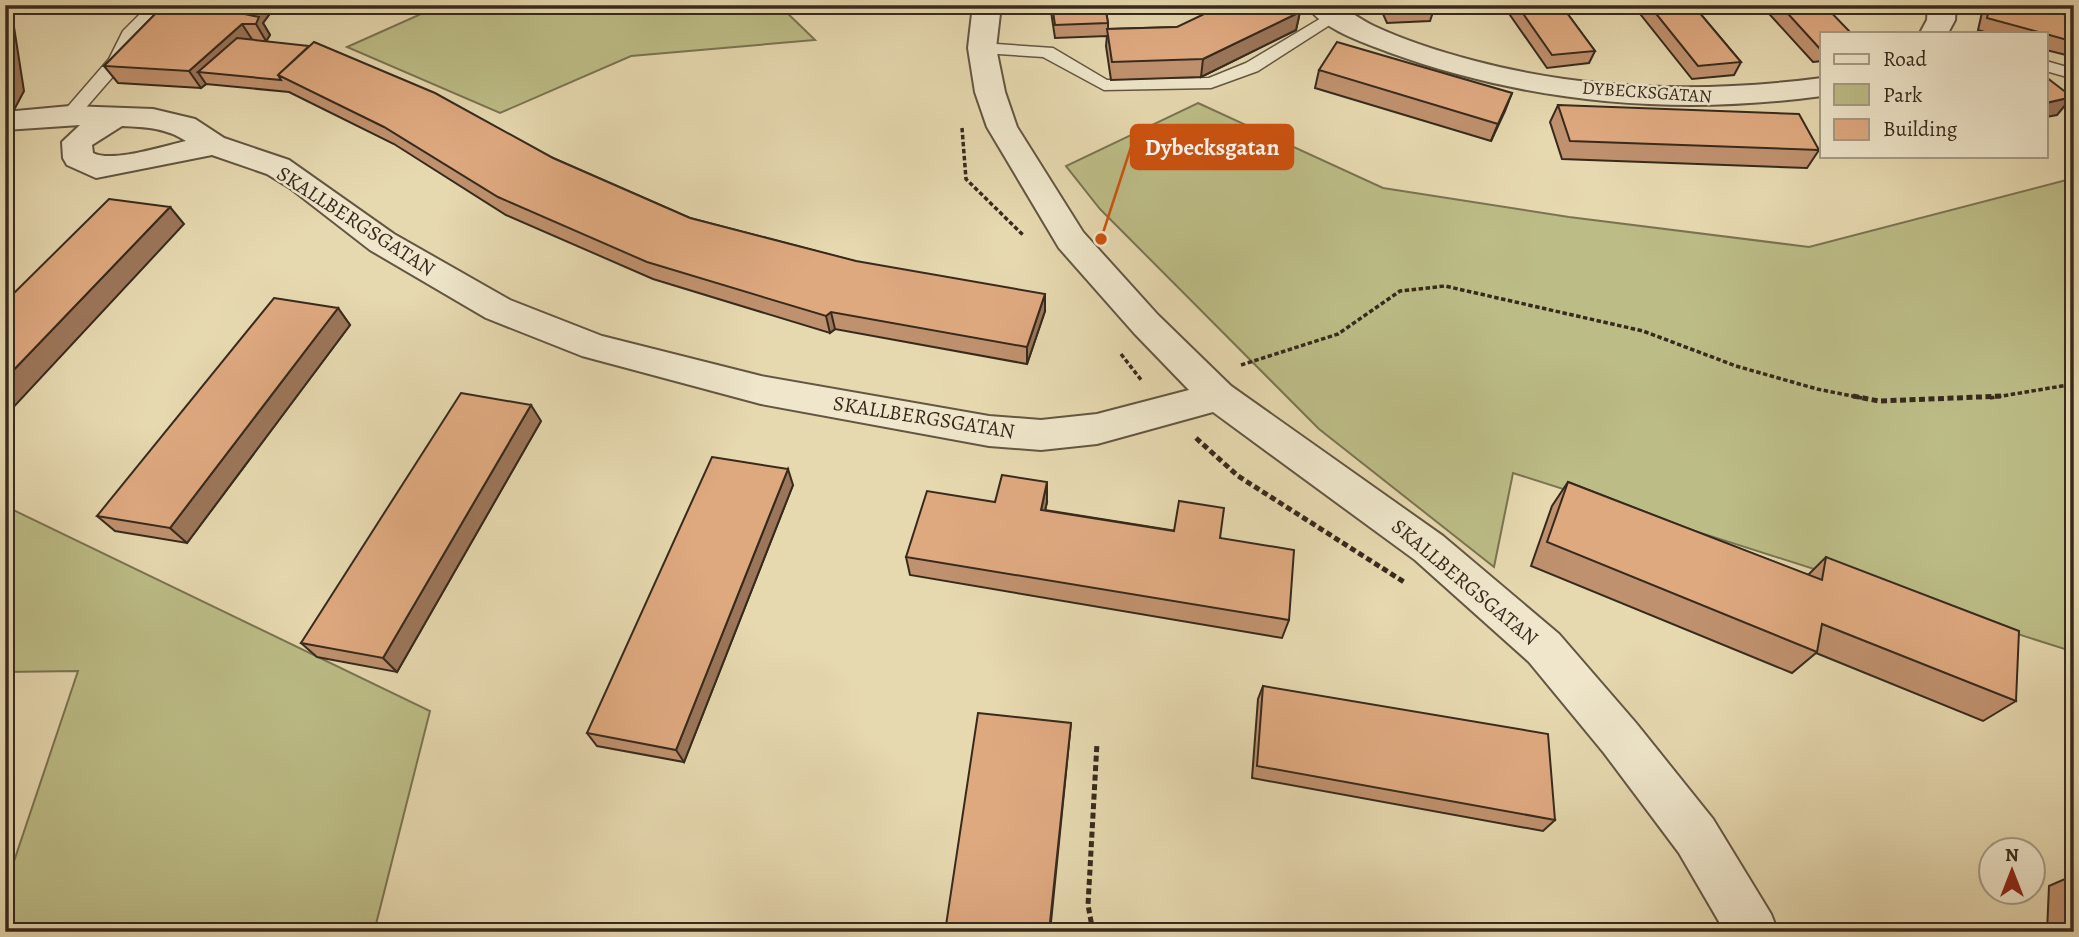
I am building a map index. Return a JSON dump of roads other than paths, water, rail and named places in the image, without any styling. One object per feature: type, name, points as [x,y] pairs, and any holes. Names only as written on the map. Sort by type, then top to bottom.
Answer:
[{"type":"street","points":[[987,5],[982,48],[989,92],[1002,127],[1071,240],[1146,324],[1218,396]]},
{"type":"street","points":[[1935,32],[1941,20],[1942,5]]},
{"type":"street","name":"DYBECKSGATAN","points":[[1326,11],[1387,42],[1465,68],[1527,81],[1651,95],[1779,94],[1820,87]]},
{"type":"street","name":"SKALLBERGSGATAN","points":[[8,121],[70,115],[153,118],[184,126],[213,145],[278,167],[301,181],[382,243],[498,309],[595,347],[761,390],[967,427],[1041,435],[1097,429],[1218,396],[1429,548],[1544,648],[1620,738],[1696,836],[1753,932]]},
{"type":"street","points":[[115,118],[96,127],[77,142],[78,158],[96,168],[213,145]]},
{"type":"lane","points":[[70,115],[117,61],[129,34],[145,18],[167,5]]},
{"type":"lane","points":[[982,48],[1046,52],[1104,85],[1211,83],[1252,66],[1326,11]]},
{"type":"lane","points":[[2048,67],[2074,74]]},
{"type":"place","name":"Dybecksgatan","points":[[1101,239]]}]
